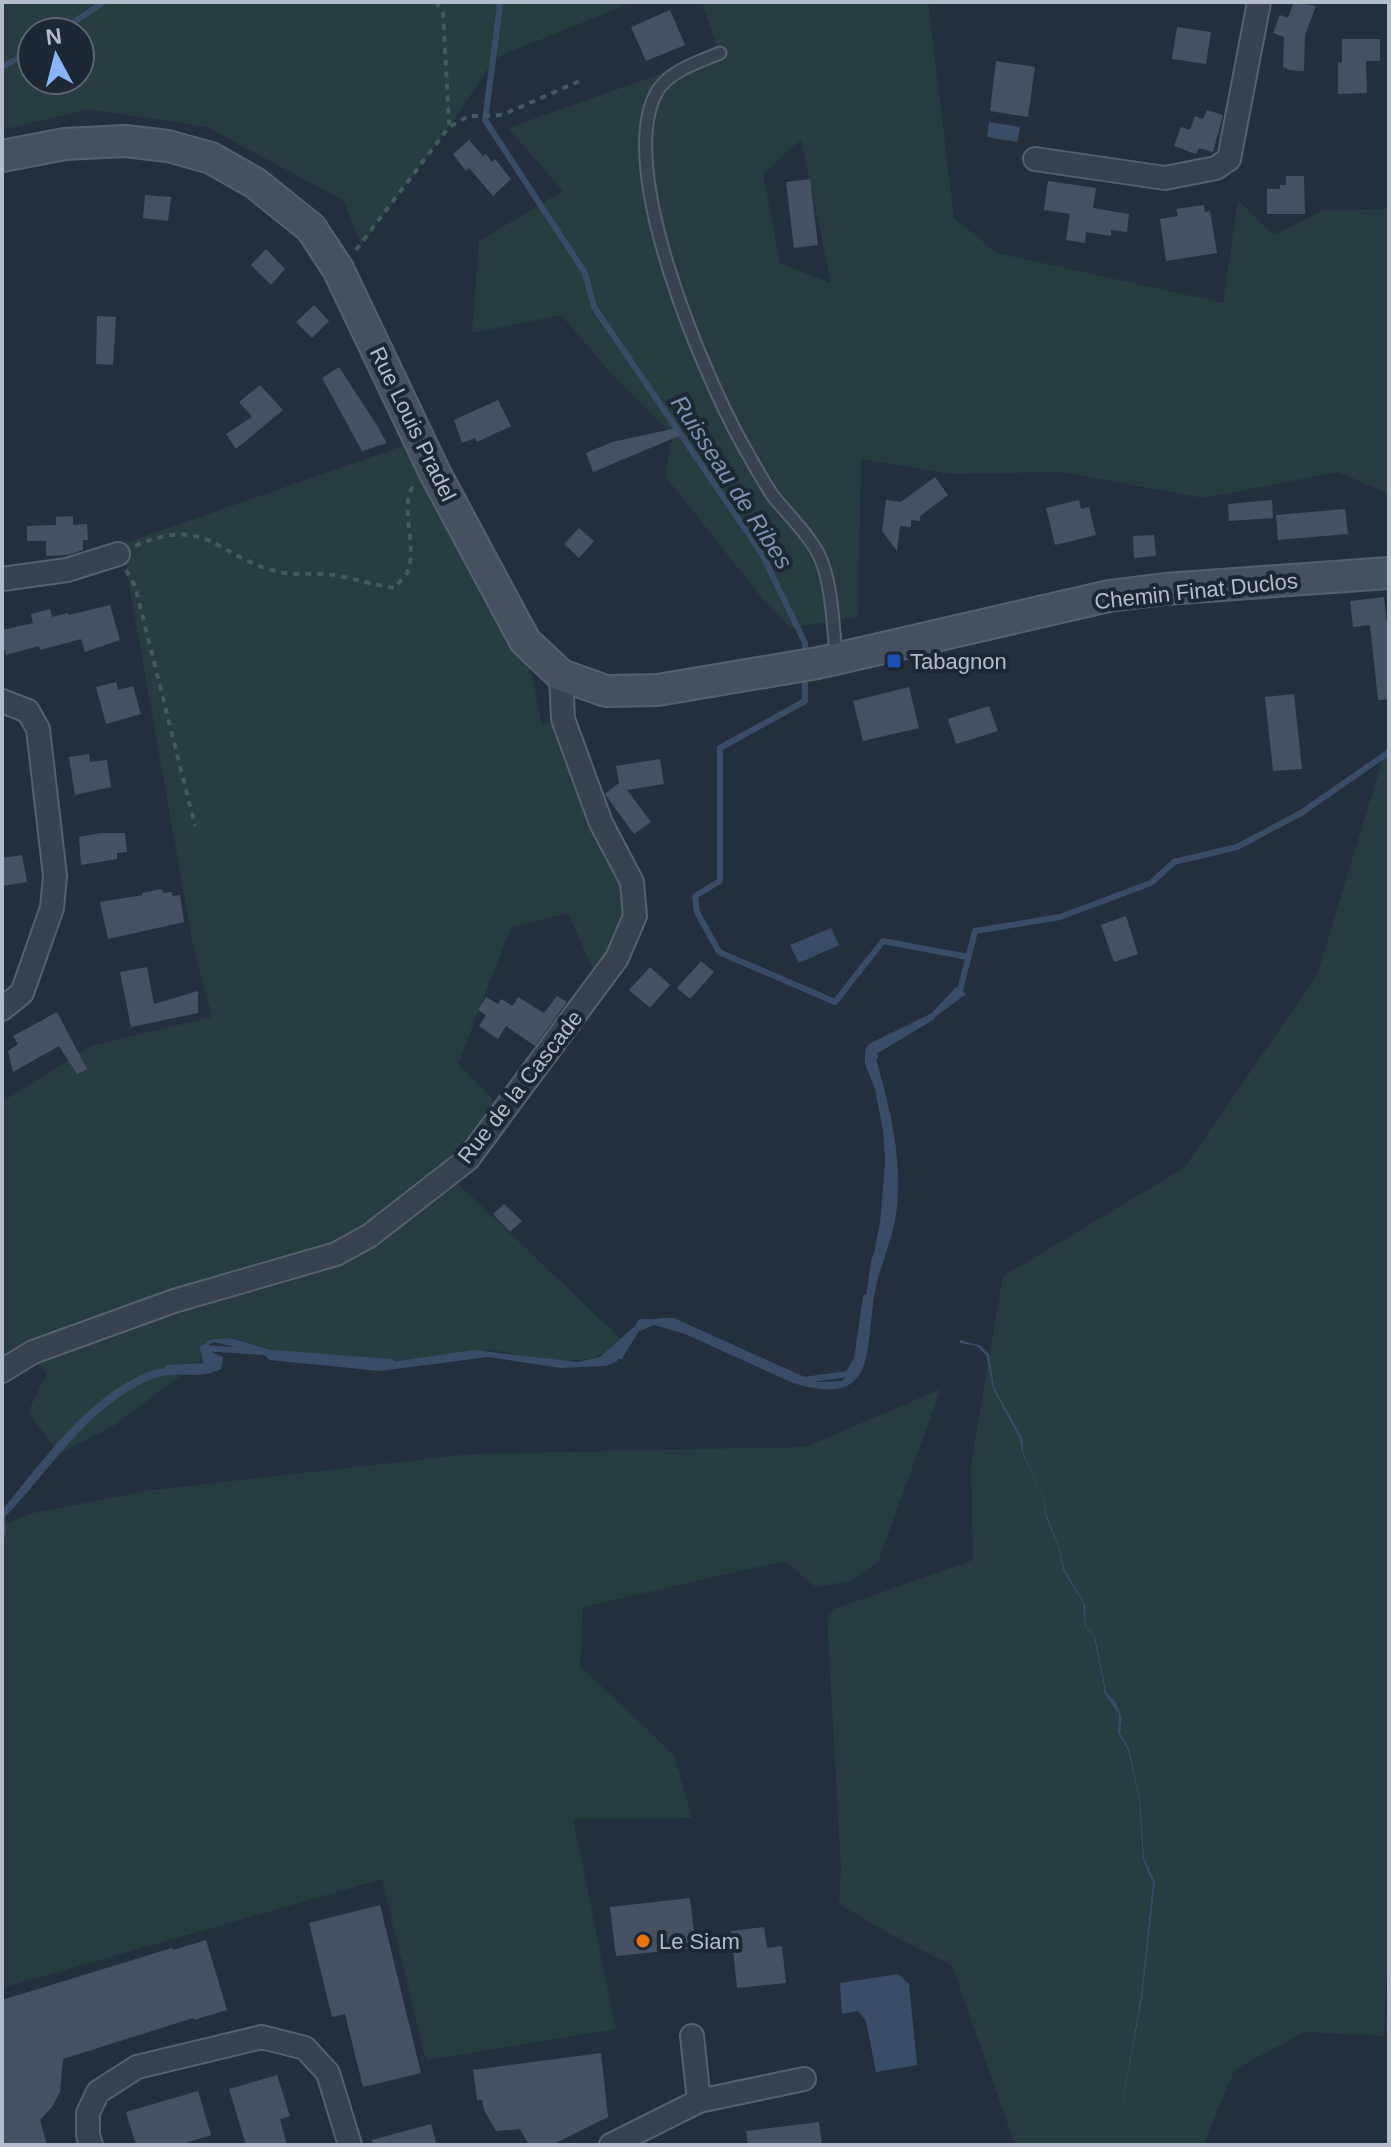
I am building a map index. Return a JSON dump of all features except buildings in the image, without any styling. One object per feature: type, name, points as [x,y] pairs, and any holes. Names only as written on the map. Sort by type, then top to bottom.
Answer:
[{"type":"main road","name":"Rue Louis Pradel","points":[[2,156],[65,144],[125,141],[168,146],[211,158],[255,183],[311,228],[338,269],[435,473],[525,641],[561,675],[606,691],[658,690],[827,661]]},
{"type":"main road","name":"Chemin Finat Duclos","points":[[827,661],[1109,596],[1389,573]]},
{"type":"street","points":[[1035,159],[1165,178],[1216,168],[1229,159],[1259,2]]},
{"type":"street","points":[[2,579],[67,570],[118,554]]},
{"type":"street","name":"Rue de la Cascade","points":[[2,1371],[33,1352],[174,1301],[336,1254],[369,1236],[468,1159],[617,958],[635,916],[632,882],[601,823],[563,719],[561,675]]},
{"type":"street","points":[[2,701],[28,711],[38,729],[55,876],[52,908],[22,993],[2,1009]]},
{"type":"street","points":[[692,2036],[699,2101]]},
{"type":"street","points":[[91,2145],[88,2113],[98,2092],[137,2067],[262,2037],[305,2048],[328,2073],[350,2145]]},
{"type":"street","points":[[611,2145],[699,2101],[804,2079]]},
{"type":"lane","points":[[720,53],[682,69],[658,90],[648,121],[646,156],[655,218],[677,300],[725,408],[773,495],[803,530],[819,556],[829,596],[827,661]]},
{"type":"path","points":[[436,2],[443,12],[449,127]]},
{"type":"path","points":[[338,269],[361,245],[449,127],[469,116],[502,115],[582,80]]},
{"type":"path","points":[[195,826],[135,586],[118,554],[152,539],[182,533],[210,539],[251,564],[282,573],[332,575],[395,588],[406,573],[412,552],[408,492],[418,478],[435,473]]},
{"type":"green space","points":[[2,2],[634,2],[495,58],[449,127],[361,245],[344,201],[207,127],[88,109],[2,130]]},
{"type":"green space","points":[[702,2],[928,2],[954,218],[997,253],[1223,303],[1238,200],[1274,235],[1322,211],[1389,209],[1389,494],[1338,472],[1203,498],[1062,472],[954,474],[861,459],[858,617],[791,628],[761,597],[665,476],[673,435],[608,370],[561,315],[472,333],[479,241],[563,191],[508,128],[719,53]],"holes":[[[801,139],[831,283],[780,263],[763,174]]]},
{"type":"green space","points":[[420,440],[525,641],[542,725],[563,719],[635,916],[599,983],[568,913],[511,927],[458,1064],[504,1111],[448,1174],[621,1339],[606,1352],[590,1359],[555,1362],[493,1350],[394,1361],[296,1356],[230,1338],[208,1340],[200,1361],[113,1426],[59,1454],[28,1412],[47,1373],[28,1355],[2,1362],[2,1102],[91,1046],[212,1017],[193,946],[122,544]]},
{"type":"green space","points":[[1389,739],[1389,1916],[1384,2036],[1305,2032],[1235,2069],[1203,2145],[1015,2145],[952,1965],[839,1904],[841,1870],[827,1619],[834,1609],[973,1560],[971,1464],[1003,1276],[1184,1168],[1317,975]]},
{"type":"green space","points":[[941,1389],[878,1562],[851,1581],[816,1587],[784,1561],[583,1607],[580,1666],[674,1755],[692,1818],[573,1819],[616,2029],[426,2060],[382,1879],[2,1988],[2,1525],[33,1513],[153,1490],[471,1454],[805,1447]]},
{"type":"water","points":[[989,122],[1020,127],[1017,142],[987,137]]},
{"type":"water","points":[[831,928],[839,945],[799,963],[790,945]]},
{"type":"water","points":[[956,987],[966,994],[927,1023],[874,1052],[894,1132],[898,1193],[894,1225],[876,1287],[866,1357],[861,1372],[853,1382],[839,1388],[820,1389],[793,1383],[685,1334],[654,1325],[631,1335],[617,1361],[606,1366],[561,1368],[488,1357],[380,1371],[270,1360],[261,1353],[214,1342],[209,1347],[213,1353],[223,1357],[221,1369],[149,1380],[107,1406],[88,1423],[5,1517],[6,1532],[2,1543],[2,1510],[87,1412],[128,1382],[151,1371],[206,1366],[208,1361],[203,1348],[208,1340],[230,1338],[282,1353],[384,1363],[474,1350],[577,1362],[600,1357],[635,1326],[664,1318],[799,1377],[818,1382],[842,1381],[857,1365],[871,1261],[888,1201],[883,1131],[875,1089],[865,1064],[865,1050],[869,1044],[932,1013]]},
{"type":"water","points":[[960,1340],[981,1346],[989,1354],[994,1387],[1023,1440],[1023,1452],[1044,1499],[1047,1516],[1060,1549],[1064,1568],[1085,1605],[1086,1626],[1095,1637],[1105,1691],[1116,1703],[1122,1718],[1120,1733],[1129,1749],[1140,1800],[1144,1858],[1155,1882],[1142,1998],[1115,2145],[1141,1996],[1153,1883],[1143,1860],[1139,1799],[1128,1750],[1118,1733],[1119,1714],[1104,1693],[1094,1637],[1085,1626],[1083,1603],[1063,1570],[1059,1548],[1046,1518],[1044,1500],[1022,1452],[1019,1437],[993,1389],[986,1355],[977,1346],[960,1343]]},
{"type":"water","points":[[898,1974],[909,1984],[917,2065],[876,2072],[866,2021],[858,2011],[842,2014],[840,1983]]},
{"type":"waterway","points":[[83,16],[104,2]]},
{"type":"waterway","name":"Ruisseau de Ribes","points":[[497,2],[500,6],[485,120],[585,273],[594,307],[762,554],[805,643],[805,656]]},
{"type":"waterway","points":[[2,67],[16,59]]},
{"type":"waterway","name":"Ruisseau de Ribes","points":[[805,675],[805,701],[720,748],[720,881],[695,896],[697,912],[719,952],[835,1002],[883,941],[968,957]]},
{"type":"waterway","points":[[954,996],[960,990],[975,931],[1060,917],[1151,883],[1174,862],[1237,847],[1301,813],[1389,752]]},
{"type":"waterway","points":[[875,1057],[874,1052],[932,1017]]},
{"type":"waterway","points":[[878,1247],[888,1163]]},
{"type":"waterway","points":[[664,1321],[673,1321],[804,1380],[848,1374],[857,1359],[866,1297]]},
{"type":"waterway","points":[[620,1356],[641,1322],[649,1322]]},
{"type":"waterway","points":[[168,1368],[207,1366],[203,1348],[263,1352]]},
{"type":"waterway","points":[[274,1353],[391,1362]]},
{"type":"place","name":"Tabagnon","points":[[894,661]]},
{"type":"place","name":"Le Siam","points":[[643,1941]]}]
